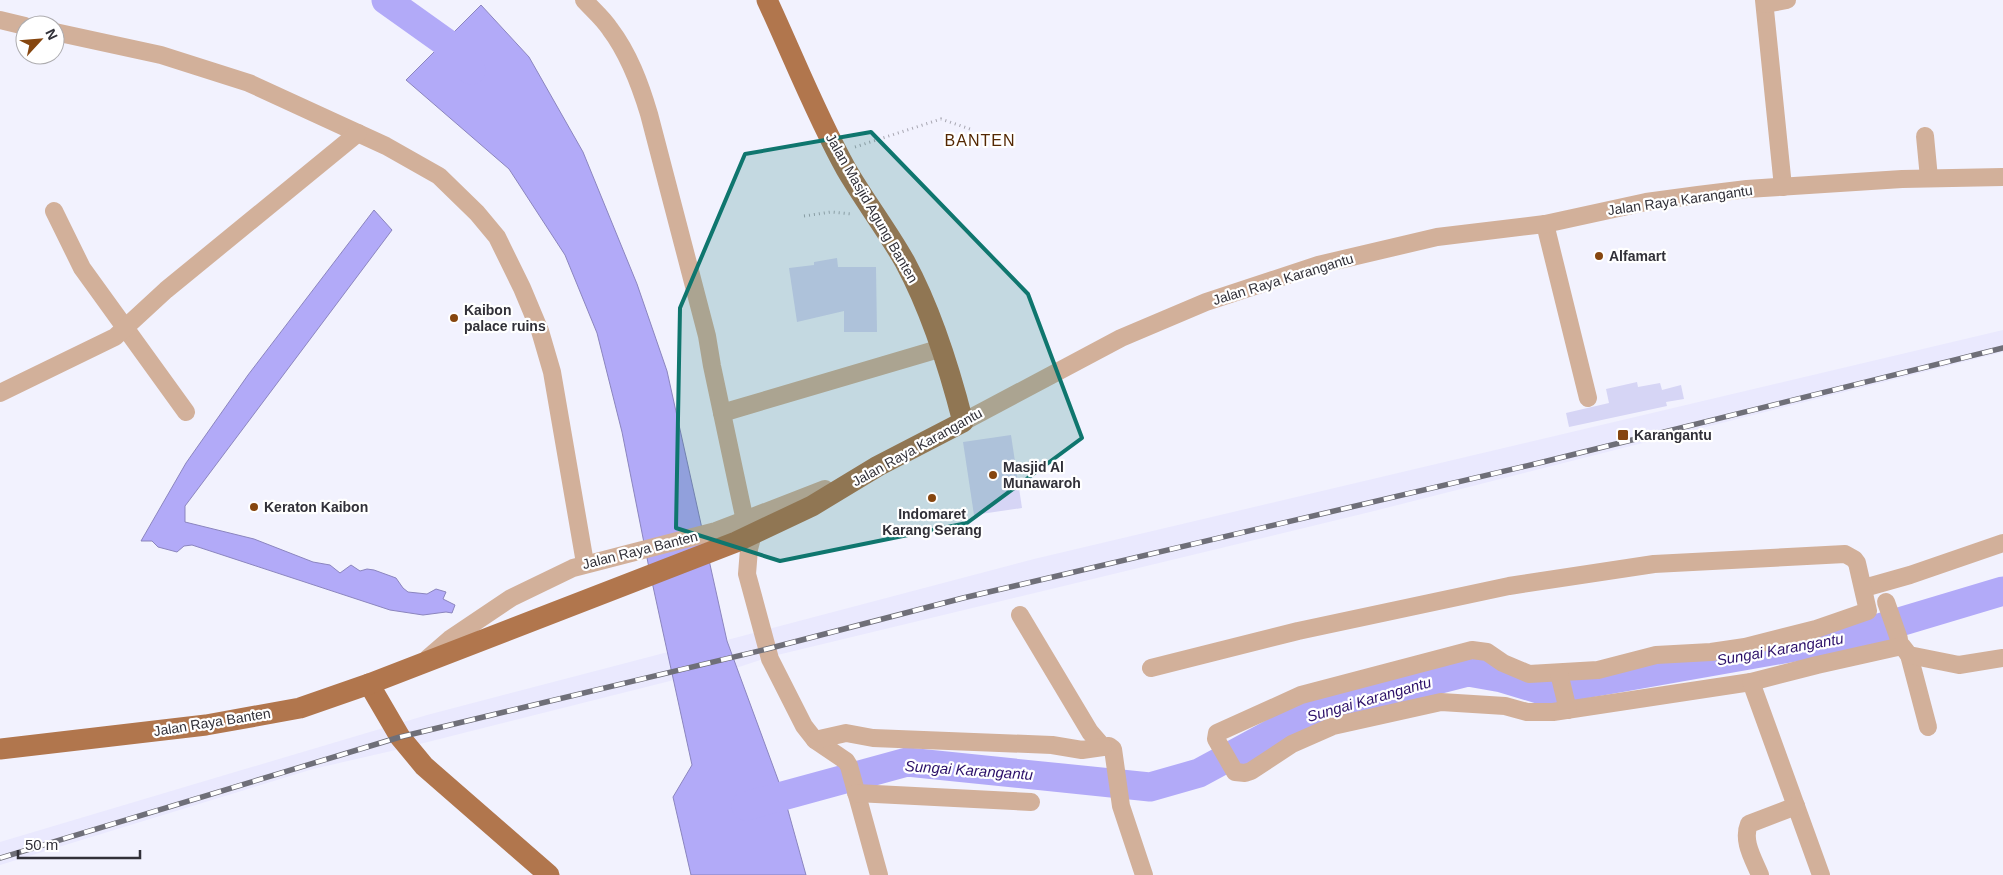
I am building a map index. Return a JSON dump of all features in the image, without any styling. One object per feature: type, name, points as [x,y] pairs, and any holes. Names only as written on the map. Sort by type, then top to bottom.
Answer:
[{"type":"main road","name":"Jalan Masjid Agung Banten","points":[[768,0],[838,152],[915,282],[942,348],[963,422]]},
{"type":"main road","name":"Jalan Raya Karangantu","points":[[624,586],[718,540],[812,506],[878,466],[963,422]]},
{"type":"main road","name":"Jalan Raya Banten","points":[[0,749],[206,725],[300,708],[418,666],[624,586]]},
{"type":"main road","points":[[369,684],[400,737],[424,766],[549,875]]},
{"type":"street","points":[[584,0],[610,28],[638,80],[659,148],[707,336],[722,413],[749,528],[747,574],[767,649],[804,726],[815,740],[846,761],[849,766],[879,875]]},
{"type":"street","points":[[1783,187],[1765,2],[1787,0]]},
{"type":"street","points":[[0,20],[15,24]]},
{"type":"street","points":[[65,34],[162,55],[249,83],[386,146],[439,176],[477,213],[497,238],[540,330],[552,372],[585,564]]},
{"type":"street","points":[[0,393],[108,341],[166,290],[358,133]]},
{"type":"street","points":[[1925,136],[1929,178]]},
{"type":"street","name":"Jalan Raya Karangantu","points":[[963,422],[1121,338],[1206,302],[1318,265],[1437,237],[1544,224],[1646,202],[1698,194],[1929,178],[2003,177]]},
{"type":"street","points":[[54,212],[82,268],[186,412]]},
{"type":"street","points":[[1544,224],[1588,398]]},
{"type":"street","points":[[722,413],[942,348]]},
{"type":"street","name":"Jalan Raya Banten","points":[[418,666],[450,639],[511,598],[560,573],[585,564],[632,552],[718,540]]},
{"type":"street","points":[[1864,588],[1910,575],[2003,543]]},
{"type":"street","points":[[1151,668],[1298,631],[1499,588],[1654,564],[1845,554],[1857,563],[1868,611],[1816,629],[1728,651],[1665,654],[1560,677],[1529,674],[1487,652],[1464,651],[1301,695],[1220,730],[1216,736],[1234,772],[1245,773],[1292,744],[1333,726],[1441,702],[1505,706],[1539,713],[1567,706],[1751,682],[1902,646],[1909,655],[1928,728]]},
{"type":"street","points":[[1886,602],[1899,639]]},
{"type":"street","points":[[1020,615],[1090,732],[1103,747]]},
{"type":"street","points":[[1909,655],[1959,665],[2003,658]]},
{"type":"street","points":[[1560,677],[1567,706]]},
{"type":"street","points":[[1751,682],[1821,875]]},
{"type":"street","points":[[815,740],[846,734],[873,738],[1052,745],[1082,750],[1110,746],[1112,747],[1122,806],[1144,875]]},
{"type":"street","points":[[856,791],[1032,802]]},
{"type":"street","points":[[1760,875],[1746,841],[1746,831],[1749,824],[1796,806]]},
{"type":"path","points":[[838,152],[940,119],[970,130]]},
{"type":"path","points":[[804,216],[831,212],[875,217]]},
{"type":"highlighted area","points":[[871,132],[1028,294],[1082,438],[967,523],[780,561],[676,528],[680,308],[745,154]]},
{"type":"shaded area","points":[[481,5],[529,57],[583,152],[637,284],[667,371],[727,641],[784,796],[806,875],[691,875],[673,797],[692,765],[649,568],[622,432],[597,333],[565,255],[509,169],[406,80]]},
{"type":"shaded area","points":[[374,210],[392,230],[185,506],[185,522],[254,539],[313,562],[330,565],[340,573],[351,565],[360,571],[374,570],[396,578],[408,592],[427,594],[436,589],[446,592],[443,599],[455,605],[452,613],[423,615],[390,610],[192,545],[184,546],[177,552],[158,547],[152,541],[141,541],[186,463],[248,375]]},
{"type":"shaded area","points":[[2003,330],[2003,352],[1370,512],[769,657],[736,668],[727,640],[1034,559]]},
{"type":"shaded area","points":[[668,652],[674,680],[313,769],[0,865],[0,842],[427,715]]},
{"type":"building","points":[[837,258],[838,267],[876,267],[877,332],[844,332],[844,311],[797,322],[789,268],[814,265],[814,262]]},
{"type":"building","points":[[1637,382],[1638,387],[1660,383],[1662,390],[1681,385],[1684,399],[1666,402],[1667,406],[1569,427],[1566,413],[1609,403],[1606,389]]},
{"type":"building","name":"Masjid Al Munawaroh","points":[[1011,435],[1022,508],[974,515],[963,442]]},
{"type":"waterway","points":[[386,0],[445,42],[471,70]]},
{"type":"waterway","name":"Sungai Karangantu","points":[[746,806],[907,762],[1150,787],[1199,773],[1312,712],[1468,672],[1502,678],[1545,691],[1846,638],[2003,591]]},
{"type":"railway","points":[[0,858],[400,737],[767,649],[963,598],[1543,462],[2003,348]]},
{"type":"place","name":"Alfamart","points":[[1599,256]]},
{"type":"place","name":"Kaibon palace ruins","points":[[454,318]]},
{"type":"place","name":"Karangantu","points":[[1623,435]]},
{"type":"place","name":"Masjid Al Munawaroh","points":[[993,475]]},
{"type":"place","name":"Indomaret Karang Serang","points":[[932,498]]},
{"type":"place","name":"Keraton Kaibon","points":[[254,507]]},
{"type":"district","name":"BANTEN","points":[[980,140]]}]
